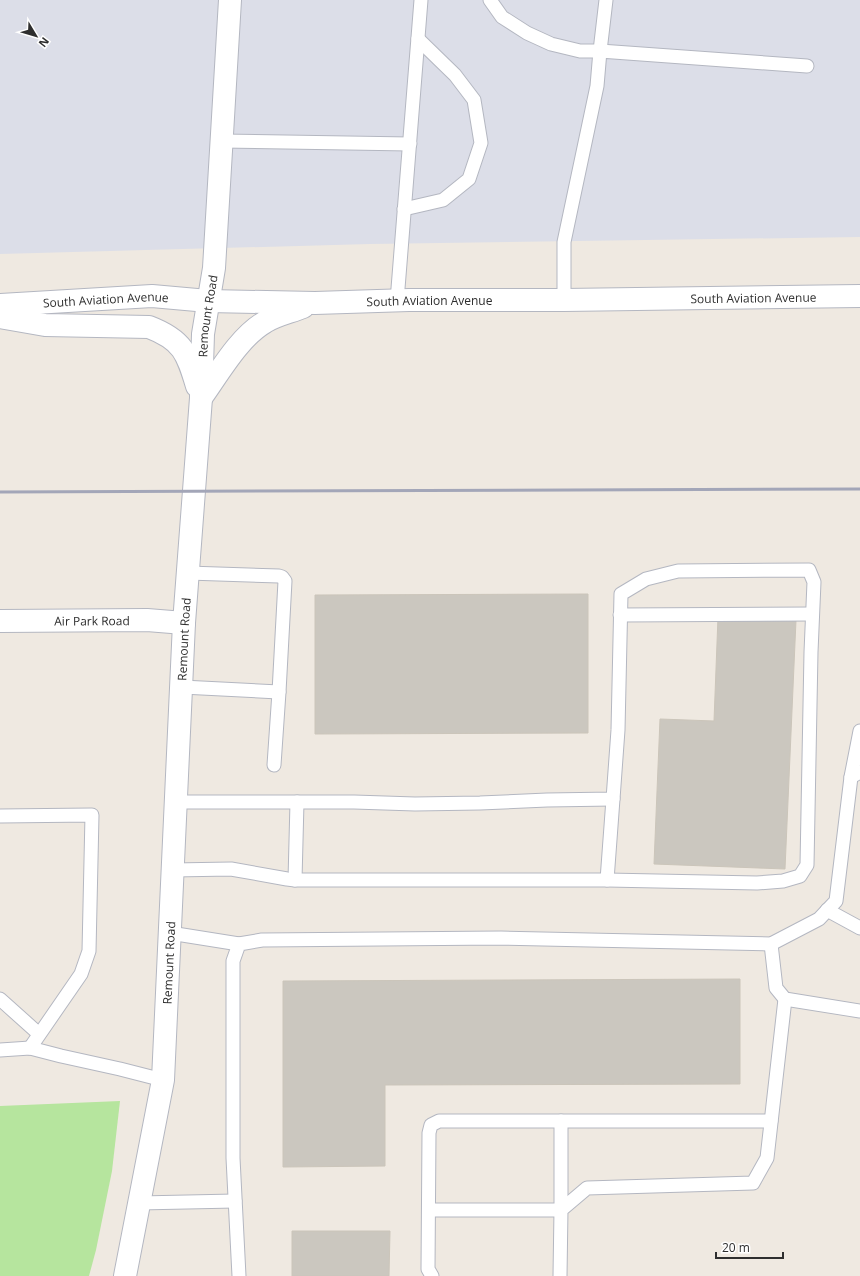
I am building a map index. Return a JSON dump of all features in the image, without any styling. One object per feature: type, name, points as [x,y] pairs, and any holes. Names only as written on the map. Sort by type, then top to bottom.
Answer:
[{"type":"street","name":"Remount Road","points":[[125,1276],[163,1080],[184,623],[201,398],[203,334],[214,268],[230,0]]},
{"type":"street","name":"South Aviation Avenue","points":[[0,305],[152,296],[208,301],[315,303],[860,296]]},
{"type":"street","points":[[201,398],[242,340],[253,330],[267,321],[315,303]]},
{"type":"street","points":[[0,317],[44,325],[149,326],[173,338],[182,348],[191,366],[201,398]]},
{"type":"street","name":"Air Park Road","points":[[0,621],[147,620],[184,623]]},
{"type":"lane","points":[[397,301],[421,0]]},
{"type":"lane","points":[[490,0],[502,17],[527,33],[551,44],[580,51],[600,51],[807,66]]},
{"type":"lane","points":[[564,300],[564,242],[597,86],[606,0]]},
{"type":"lane","points":[[404,209],[443,200],[469,179],[481,143],[474,100],[455,75],[418,39]]},
{"type":"lane","points":[[221,141],[410,144]]},
{"type":"lane","points":[[173,870],[231,869],[295,880],[607,880],[757,883],[783,881],[800,876],[807,865],[812,614],[814,582],[809,570],[678,571],[646,579],[621,594],[618,730],[607,880]]},
{"type":"lane","points":[[188,574],[279,576],[285,581],[274,765]]},
{"type":"lane","points":[[620,615],[812,614]]},
{"type":"lane","points":[[182,687],[279,692]]},
{"type":"lane","points":[[170,933],[240,944],[262,940],[501,938],[771,944],[819,919],[836,901],[856,775],[860,731]]},
{"type":"lane","points":[[176,802],[415,804],[613,799]]},
{"type":"lane","points":[[295,880],[297,802]]},
{"type":"lane","points":[[0,816],[92,815],[89,951],[81,974],[30,1048]]},
{"type":"lane","points":[[827,910],[860,928]]},
{"type":"lane","points":[[239,1276],[233,1158],[233,961],[240,944]]},
{"type":"lane","points":[[428,1210],[561,1210],[587,1188],[753,1183],[767,1158],[785,1000],[776,988],[771,944]]},
{"type":"lane","points":[[0,999],[39,1034]]},
{"type":"lane","points":[[785,1000],[860,1011]]},
{"type":"lane","points":[[0,1050],[30,1048],[163,1080]]},
{"type":"lane","points":[[432,1276],[428,1269],[429,1133],[431,1125],[439,1121],[771,1121]]},
{"type":"lane","points":[[560,1276],[561,1121]]},
{"type":"lane","points":[[139,1203],[235,1201]]},
{"type":"shaded area","points":[[0,0],[860,0],[860,237],[370,244],[0,254]]},
{"type":"green space","points":[[120,1101],[112,1171],[96,1250],[89,1276],[0,1276],[0,1106]]},
{"type":"building","points":[[588,594],[588,733],[315,734],[315,595]]},
{"type":"building","points":[[718,617],[796,620],[785,869],[654,864],[660,719],[714,721]]},
{"type":"building","points":[[740,979],[740,1084],[385,1085],[385,1166],[283,1167],[283,981]]},
{"type":"building","points":[[292,1231],[390,1231],[389,1276],[292,1276]]},
{"type":"railway","points":[[0,492],[860,489]]}]
